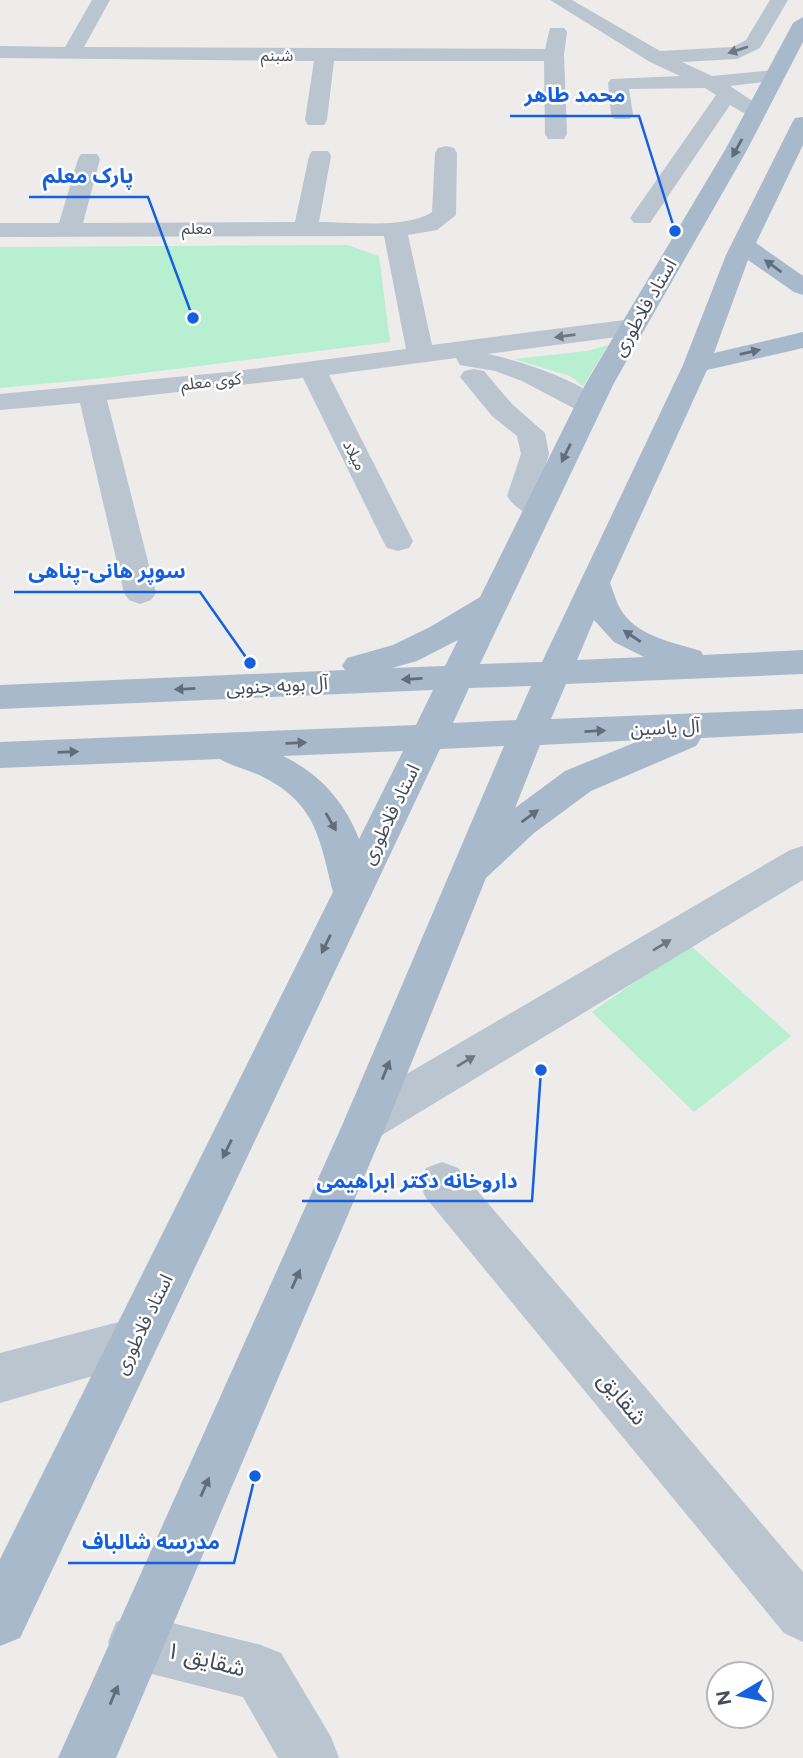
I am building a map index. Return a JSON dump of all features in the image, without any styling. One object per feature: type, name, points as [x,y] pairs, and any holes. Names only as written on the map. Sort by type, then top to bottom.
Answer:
[{"type":"main road","name":"استاد فلاطوری","points":[[0,1618],[589,405],[632,327],[731,96],[774,76],[803,23]]},
{"type":"main road","points":[[87,1758],[366,1121],[463,880],[594,583],[696,365],[743,245],[803,123]]},
{"type":"main road","points":[[743,245],[803,286]]},
{"type":"main road","points":[[696,365],[803,340]]},
{"type":"main road","points":[[594,583],[611,620],[634,639],[669,654],[719,666]]},
{"type":"main road","points":[[297,684],[405,653],[442,635],[492,604]]},
{"type":"main road","points":[[554,673],[803,662]]},
{"type":"main road","name":"آل بویه جنوبی","points":[[0,697],[554,673]]},
{"type":"main road","name":"آل یاسین","points":[[527,734],[803,721]]},
{"type":"main road","points":[[463,880],[520,823],[578,781],[716,725]]},
{"type":"main road","points":[[0,755],[527,734]]},
{"type":"main road","points":[[218,746],[271,763],[311,789],[337,829],[352,891]]},
{"type":"street","points":[[71,53],[101,0]]},
{"type":"street","points":[[559,0],[657,58],[731,96]]},
{"type":"street","points":[[657,58],[737,53],[753,44],[779,0]]},
{"type":"street","points":[[556,134],[555,33],[615,33]]},
{"type":"street","name":"شبنم","points":[[0,52],[554,55]]},
{"type":"street","points":[[316,120],[325,55]]},
{"type":"street","points":[[642,218],[731,96],[774,76]]},
{"type":"street","points":[[622,114],[618,83],[731,96]]},
{"type":"street","name":"معلم","points":[[0,230],[395,229],[429,225],[444,215],[446,153]]},
{"type":"street","points":[[306,228],[320,156]]},
{"type":"street","points":[[69,229],[89,159]]},
{"type":"street","points":[[395,229],[421,355]]},
{"type":"street","name":"کوی معلم","points":[[0,402],[312,369],[632,327]]},
{"type":"street","name":"کوی معلم","points":[[421,355],[480,360],[515,368],[551,382],[589,405]]},
{"type":"street","name":"میلاد","points":[[312,369],[398,541]]},
{"type":"street","points":[[474,377],[502,410],[531,433],[535,454],[522,496],[539,508]]},
{"type":"street","points":[[92,393],[141,593]]},
{"type":"street","points":[[366,1121],[803,861]]},
{"type":"street","name":"شقایق","points":[[442,1183],[803,1614]]},
{"type":"street","points":[[0,1378],[134,1342]]},
{"type":"street","name":"شقایق ۱","points":[[136,1642],[261,1673],[310,1758]]},
{"type":"green space","points":[[347,245],[379,256],[390,342],[104,378],[0,388],[0,247]]},
{"type":"green space","points":[[608,345],[583,386],[570,376],[514,359],[587,351]]},
{"type":"green space","points":[[689,944],[791,1036],[694,1112],[592,1012]]},
{"type":"place","name":"محمد طاهر","points":[[675,231]]},
{"type":"place","name":"پارک معلم","points":[[193,318]]},
{"type":"place","name":"سوپر هانی-پناهی","points":[[250,663]]},
{"type":"place","name":"داروخانه دکتر ابراهیمی","points":[[541,1070]]},
{"type":"place","name":"مدرسه شالباف","points":[[255,1476]]}]
